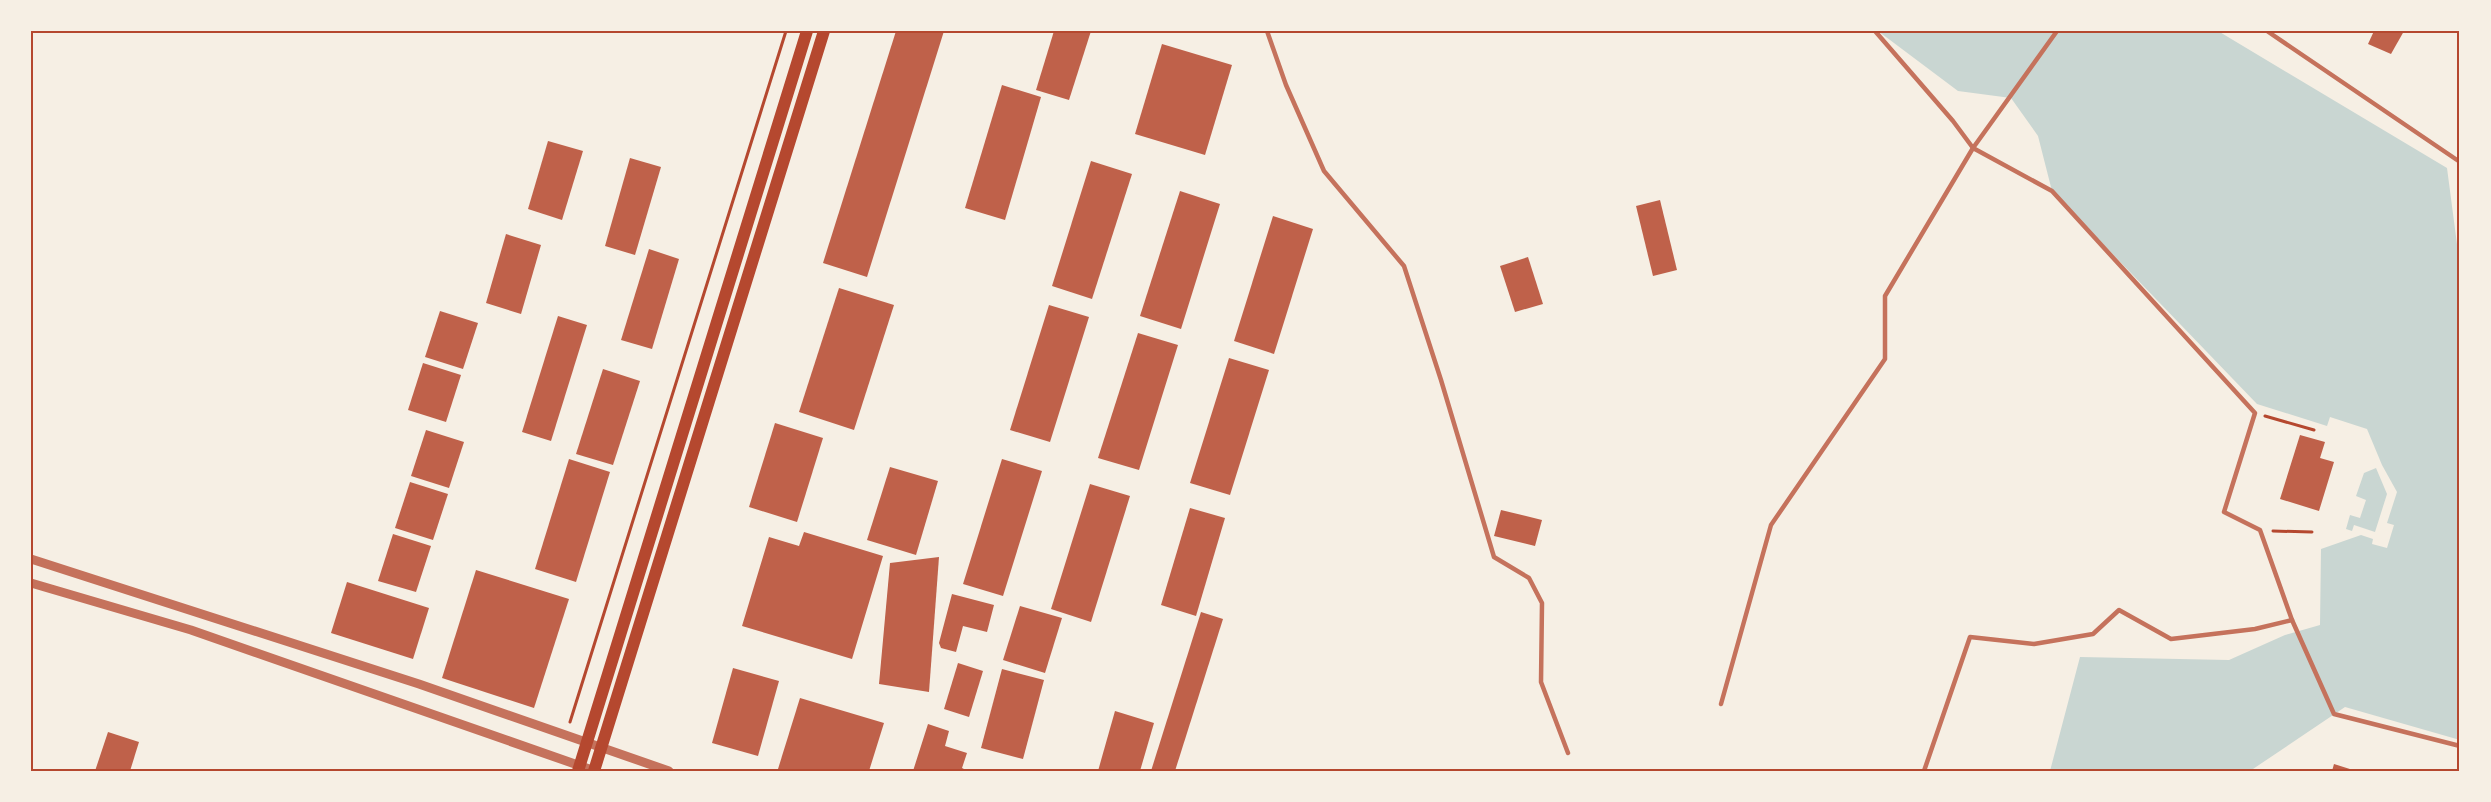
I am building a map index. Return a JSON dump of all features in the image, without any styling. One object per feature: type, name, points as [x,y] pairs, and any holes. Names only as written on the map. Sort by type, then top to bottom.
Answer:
[{"type":"main road","points":[[579,768],[807,31]]},
{"type":"main road","points":[[595,771],[824,31]]},
{"type":"street","points":[[1267,31],[1286,85],[1324,170],[1404,266],[1441,380],[1494,558],[1529,578],[1542,603],[1541,682],[1568,753]]},
{"type":"street","points":[[1876,31],[1953,121],[1972,148],[2052,191],[2255,413],[2224,512],[2260,530],[2292,620],[2334,714],[2460,746]]},
{"type":"street","points":[[1720,704],[1771,525],[1885,358],[1884,296],[1972,148],[2057,31]]},
{"type":"street","points":[[2268,31],[2460,162]]},
{"type":"street","points":[[31,559],[197,611],[669,771]]},
{"type":"street","points":[[31,583],[191,630],[579,768],[595,771]]},
{"type":"street","points":[[1924,771],[1970,637],[2034,644],[2093,634],[2119,610],[2171,639],[2255,629],[2292,620]]},
{"type":"path","points":[[566,735],[786,31]]},
{"type":"path","points":[[2255,413],[2314,430]]},
{"type":"path","points":[[2260,530],[2312,532]]},
{"type":"shaded area","points":[[1878,31],[2218,31],[2447,168],[2460,267],[2460,740],[2345,707],[2250,771],[2050,771],[2080,657],[2229,660],[2285,635],[2320,625],[2321,549],[2361,535],[2373,539],[2372,544],[2387,548],[2394,525],[2387,523],[2397,492],[2382,465],[2367,429],[2330,417],[2327,426],[2257,404],[2052,191],[2038,136],[2011,98],[1958,91]]},
{"type":"shaded area","points":[[2376,468],[2387,494],[2375,532],[2354,525],[2352,531],[2346,529],[2350,515],[2360,518],[2366,500],[2356,496],[2364,473]]},
{"type":"building","points":[[896,31],[944,31],[867,277],[823,263]]},
{"type":"building","points":[[1054,31],[1091,31],[1069,100],[1036,90]]},
{"type":"building","points":[[2374,31],[2404,31],[2391,54],[2368,44]]},
{"type":"building","points":[[1162,44],[1232,65],[1205,155],[1135,134]]},
{"type":"building","points":[[1002,85],[1041,97],[1005,220],[965,208]]},
{"type":"building","points":[[548,141],[583,151],[562,220],[528,209]]},
{"type":"building","points":[[630,158],[661,167],[635,255],[605,246]]},
{"type":"building","points":[[1091,161],[1132,174],[1092,299],[1052,286]]},
{"type":"building","points":[[1180,191],[1220,204],[1181,329],[1140,316]]},
{"type":"building","points":[[1660,200],[1677,270],[1653,276],[1636,206]]},
{"type":"building","points":[[1273,216],[1313,229],[1274,354],[1234,341]]},
{"type":"building","points":[[506,234],[541,245],[521,314],[486,303]]},
{"type":"building","points":[[649,249],[679,259],[652,349],[621,340]]},
{"type":"building","points":[[1528,257],[1543,304],[1515,312],[1500,266]]},
{"type":"building","points":[[839,288],[894,305],[854,430],[799,412]]},
{"type":"building","points":[[1049,305],[1089,317],[1050,442],[1010,430]]},
{"type":"building","points":[[440,311],[478,323],[463,369],[425,357]]},
{"type":"building","points":[[558,316],[587,325],[551,441],[522,432]]},
{"type":"building","points":[[1138,333],[1178,345],[1139,470],[1098,458]]},
{"type":"building","points":[[1229,358],[1269,370],[1230,495],[1190,483]]},
{"type":"building","points":[[423,363],[461,375],[446,422],[408,410]]},
{"type":"building","points":[[603,369],[640,381],[613,465],[576,454]]},
{"type":"building","points":[[775,423],[823,438],[797,522],[749,507]]},
{"type":"building","points":[[426,430],[464,442],[449,488],[411,476]]},
{"type":"building","points":[[2300,435],[2325,442],[2320,458],[2334,462],[2319,511],[2280,499]]},
{"type":"building","points":[[569,459],[610,472],[576,582],[535,569]]},
{"type":"building","points":[[1002,459],[1042,471],[1003,596],[963,584]]},
{"type":"building","points":[[890,467],[938,481],[916,555],[867,540]]},
{"type":"building","points":[[410,482],[448,494],[433,540],[395,528]]},
{"type":"building","points":[[1090,484],[1130,496],[1091,622],[1051,609]]},
{"type":"building","points":[[1190,508],[1225,518],[1196,616],[1161,605]]},
{"type":"building","points":[[1501,510],[1542,520],[1535,546],[1494,536]]},
{"type":"building","points":[[804,532],[883,556],[852,659],[742,626],[769,537],[799,546]]},
{"type":"building","points":[[393,534],[431,546],[416,592],[378,581]]},
{"type":"building","points":[[939,557],[929,692],[879,684],[890,563]]},
{"type":"building","points":[[476,570],[569,599],[534,708],[442,678]]},
{"type":"building","points":[[347,582],[429,608],[413,659],[331,633]]},
{"type":"building","points":[[952,594],[994,605],[987,632],[963,626],[956,652],[941,648],[939,643]]},
{"type":"building","points":[[1020,606],[1062,618],[1045,673],[1003,660]]},
{"type":"building","points":[[1201,612],[1223,619],[1175,771],[1151,771]]},
{"type":"building","points":[[958,663],[983,671],[969,717],[944,709]]},
{"type":"building","points":[[733,668],[779,681],[758,756],[712,743]]},
{"type":"building","points":[[1002,669],[1044,680],[1023,759],[981,748]]},
{"type":"building","points":[[800,698],[884,723],[869,771],[778,769]]},
{"type":"building","points":[[1115,711],[1154,723],[1140,771],[1098,771]]},
{"type":"building","points":[[928,724],[949,731],[945,746],[967,753],[962,768],[968,771],[913,771]]},
{"type":"building","points":[[108,732],[139,742],[130,771],[95,771]]},
{"type":"building","points":[[2334,764],[2353,770],[2353,771],[2332,771]]}]
